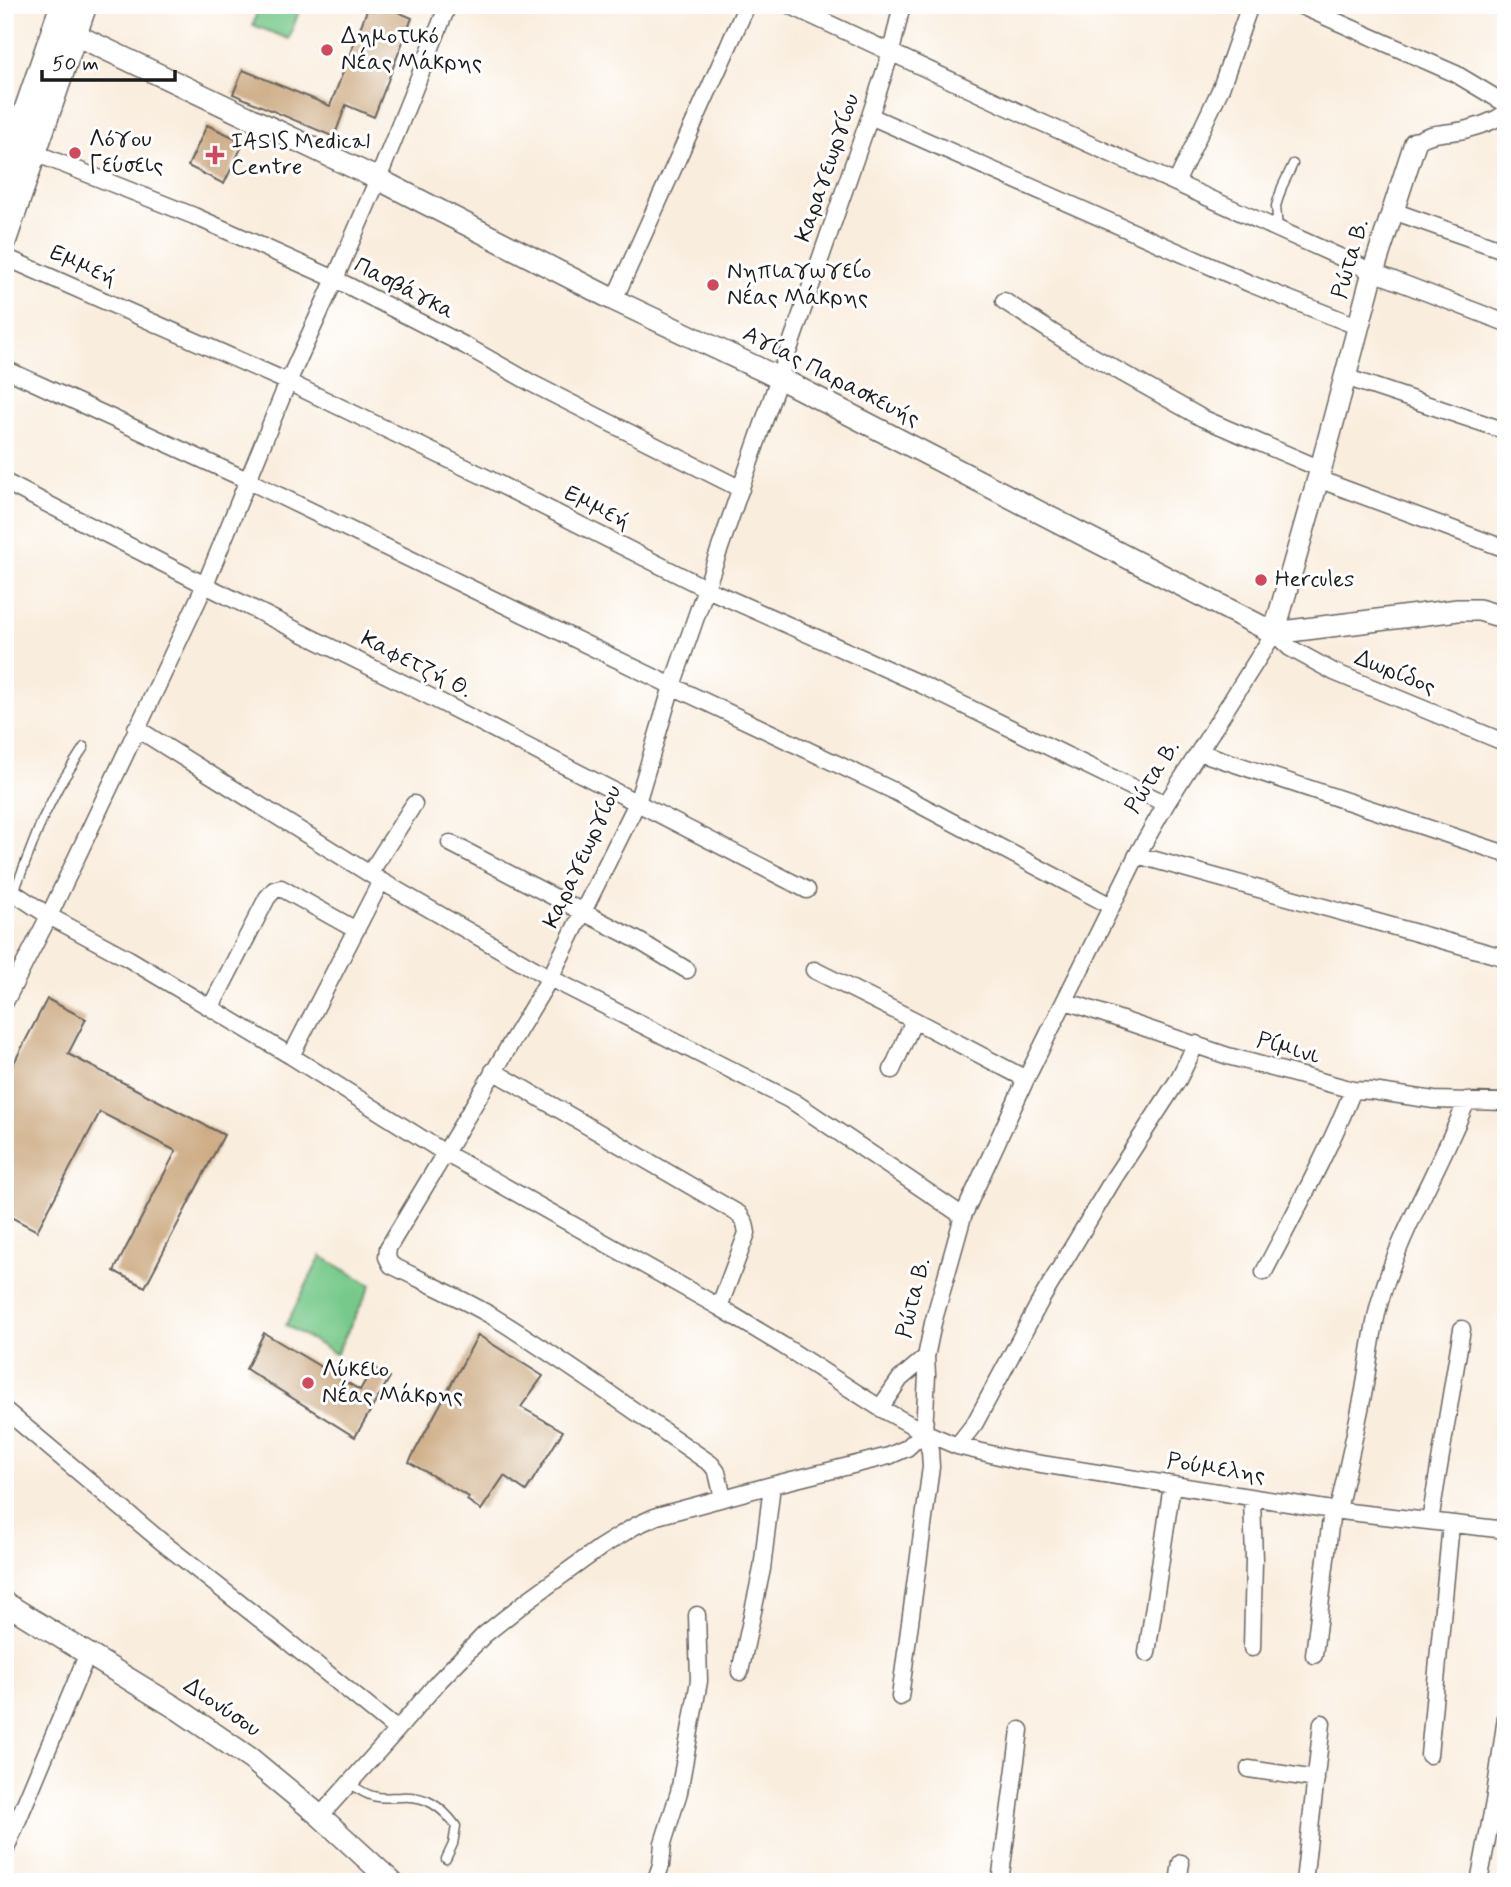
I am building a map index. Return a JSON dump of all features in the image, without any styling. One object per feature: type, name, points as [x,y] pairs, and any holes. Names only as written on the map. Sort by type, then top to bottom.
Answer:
[{"type":"main road","points":[[5,171],[64,22],[85,5]]},
{"type":"main road","points":[[5,239],[35,153],[64,22]]},
{"type":"street","points":[[5,1002],[49,916],[205,585],[247,480],[378,179],[448,5]]},
{"type":"street","points":[[614,300],[747,5]]},
{"type":"street","points":[[789,5],[1057,130],[1373,272],[1506,323]]},
{"type":"street","name":"Καραγεωργίου","points":[[723,1498],[717,1472],[711,1464],[568,1365],[492,1317],[453,1294],[391,1265],[387,1257],[388,1248],[551,978],[637,803],[671,686],[870,116],[891,52],[902,5]]},
{"type":"street","points":[[1176,183],[1220,88],[1250,5]]},
{"type":"street","points":[[1299,5],[1456,74],[1506,104]]},
{"type":"street","name":"Αγίας Παρασκευής","points":[[64,22],[614,300],[779,378],[1274,633]]},
{"type":"street","points":[[870,116],[1251,284],[1359,327]]},
{"type":"street","points":[[1415,142],[1426,135],[1502,122]]},
{"type":"street","name":"Ρώτα Β.","points":[[900,1697],[931,1468],[925,1432],[928,1375],[926,1357],[963,1216],[1026,1079],[1137,855],[1166,803],[1274,633],[1320,474],[1373,272],[1415,142]]},
{"type":"street","name":"Πασβάγκα","points":[[35,153],[194,216],[335,279],[466,346],[533,384],[741,489]]},
{"type":"street","points":[[1393,211],[1506,251]]},
{"type":"street","name":"Εμμεή","points":[[5,257],[289,382],[707,589],[918,683],[1166,803]]},
{"type":"street","points":[[1004,301],[1080,349],[1202,418],[1320,474],[1506,549]]},
{"type":"street","points":[[5,369],[247,480],[892,790],[1111,906]]},
{"type":"street","points":[[1345,377],[1506,431]]},
{"type":"street","name":"Καφετζή Θ.","points":[[5,482],[807,890]]},
{"type":"street","points":[[1274,633],[1458,610],[1479,610],[1506,618]]},
{"type":"street","name":"Δωρίδος","points":[[1274,633],[1290,648],[1334,673],[1506,743]]},
{"type":"street","points":[[136,728],[376,877],[551,978],[794,1102],[963,1216]]},
{"type":"street","points":[[1199,751],[1506,854]]},
{"type":"street","points":[[291,1056],[356,930],[376,877],[414,804]]},
{"type":"street","points":[[450,843],[639,941],[687,970]]},
{"type":"street","points":[[1137,855],[1506,958]]},
{"type":"street","points":[[211,1007],[267,898],[274,890],[281,888],[356,930]]},
{"type":"street","name":"Ρούμελης","points":[[10,890],[49,916],[211,1007],[445,1153],[719,1307],[880,1408],[957,1446],[1016,1460],[1335,1510],[1506,1530]]},
{"type":"street","points":[[814,970],[1026,1079]]},
{"type":"street","name":"Ρίμινι","points":[[1066,1001],[1228,1056],[1353,1090],[1434,1100],[1506,1102]]},
{"type":"street","points":[[892,1070],[915,1020]]},
{"type":"street","points":[[957,1446],[975,1423],[1042,1298],[1114,1178],[1178,1080],[1196,1044]]},
{"type":"street","points":[[493,1071],[739,1214],[747,1233],[719,1307]]},
{"type":"street","points":[[1264,1272],[1318,1167],[1353,1090]]},
{"type":"street","points":[[1314,1655],[1335,1510],[1358,1422],[1380,1302],[1410,1222],[1467,1100]]},
{"type":"street","points":[[1430,1521],[1462,1329]]},
{"type":"street","points":[[880,1408],[900,1379],[926,1357]]},
{"type":"street","points":[[5,1410],[162,1542],[397,1730]]},
{"type":"street","points":[[320,1816],[439,1681],[484,1635],[528,1600],[635,1526],[657,1516],[889,1456],[907,1448],[925,1432]]},
{"type":"street","points":[[740,1672],[762,1569],[772,1485]]},
{"type":"street","points":[[1147,1653],[1172,1485]]},
{"type":"street","points":[[1252,1497],[1252,1648]]},
{"type":"street","points":[[1429,1755],[1451,1524]]},
{"type":"street","name":"Διονύσου","points":[[5,1603],[88,1653],[260,1765],[392,1882]]},
{"type":"street","points":[[655,1882],[661,1865],[663,1843],[679,1792],[699,1681],[697,1615]]},
{"type":"street","points":[[5,1851],[88,1653]]},
{"type":"street","points":[[1479,1882],[1506,1717]]},
{"type":"street","points":[[1304,1882],[1322,1723]]},
{"type":"street","points":[[999,1882],[1020,1730]]},
{"type":"street","points":[[1250,1769],[1315,1779]]},
{"type":"street","points":[[1178,1882],[1181,1863]]},
{"type":"lane","points":[[1278,229],[1276,206],[1293,164]]},
{"type":"lane","points":[[10,890],[59,786],[84,747]]},
{"type":"lane","points":[[349,1783],[370,1796],[421,1798],[437,1805],[456,1826],[453,1844],[446,1859]]},
{"type":"green space","points":[[259,5],[301,5],[289,39],[253,25]]},
{"type":"green space","points":[[321,1256],[371,1285],[336,1354],[286,1325]]},
{"type":"building","points":[[369,5],[382,5],[412,18],[374,117],[346,105],[334,137],[233,94],[243,70],[330,106]]},
{"type":"building","points":[[207,125],[244,142],[224,184],[188,166]]},
{"type":"building","points":[[47,999],[86,1019],[68,1054],[224,1135],[145,1287],[114,1271],[176,1151],[100,1112],[37,1231],[5,1214],[5,1080]]},
{"type":"building","name":"Λύκειο Νέας Μάκρης","points":[[264,1333],[360,1390],[373,1367],[390,1377],[355,1437],[246,1369]]},
{"type":"building","points":[[478,1335],[543,1376],[521,1407],[563,1431],[526,1491],[504,1476],[481,1510],[467,1500],[469,1497],[409,1462]]},
{"type":"place","name":"Δημοτικό Νέας Μάκρης","points":[[327,50]]},
{"type":"place","name":"Λόγου Γεύσεις","points":[[75,153]]},
{"type":"place","name":"IASIS Medical Centre","points":[[215,155]]},
{"type":"place","name":"Νηπιαγωγείο Νέας Μάκρης","points":[[713,285]]},
{"type":"place","name":"Hercules","points":[[1261,580]]},
{"type":"place","name":"Λύκειο Νέας Μάκρης","points":[[308,1383]]}]
